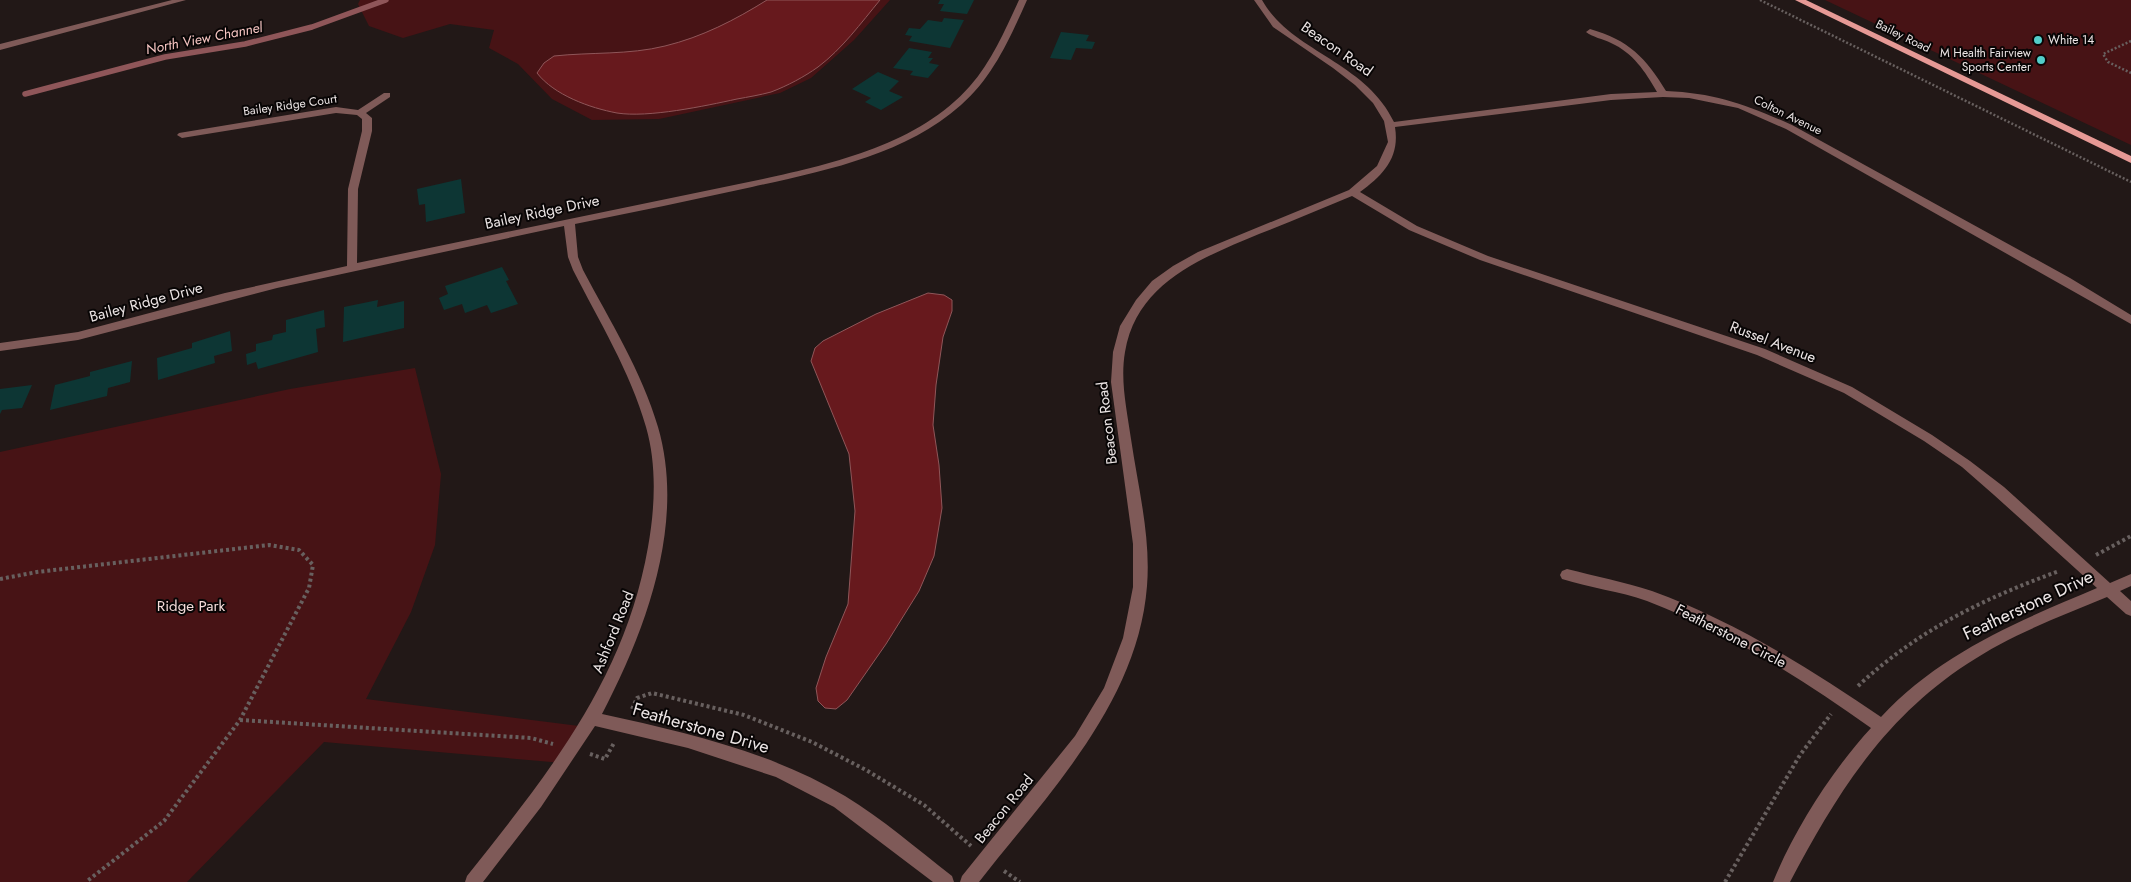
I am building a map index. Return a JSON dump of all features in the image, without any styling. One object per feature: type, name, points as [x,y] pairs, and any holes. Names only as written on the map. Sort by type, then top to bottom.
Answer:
[{"type":"main road","name":"Bailey Road","points":[[1799,0],[2131,160]]},
{"type":"street","points":[[0,47],[182,0]]},
{"type":"street","name":"Bailey Ridge Drive","points":[[0,347],[75,336],[247,291],[817,170],[856,158],[922,129],[947,112],[969,93],[996,58],[1023,0]]},
{"type":"street","name":"Beacon Road","points":[[968,882],[1080,741],[1110,691],[1130,638],[1140,587],[1140,544],[1117,382],[1119,352],[1126,326],[1140,303],[1156,284],[1177,268],[1202,254],[1353,192],[1372,178],[1384,164],[1391,147],[1392,125],[1372,93],[1275,23],[1258,0]]},
{"type":"street","points":[[1590,32],[1608,38],[1635,52],[1646,65],[1662,94]]},
{"type":"street","name":"Colton Avenue","points":[[1392,125],[1611,97],[1662,94],[1689,95],[1716,100],[1768,116],[2066,281],[2131,320]]},
{"type":"street","points":[[352,269],[353,189],[367,131],[367,118],[360,113],[387,96]]},
{"type":"street","name":"Bailey Ridge Court","points":[[182,135],[336,110],[360,113]]},
{"type":"street","name":"Russel Avenue","points":[[1353,192],[1413,228],[1484,258],[1761,352],[1848,390],[1928,438],[1966,464],[1999,491],[2131,610]]},
{"type":"street","name":"Ashford Road","points":[[473,882],[537,801],[592,719],[621,664],[643,606],[655,558],[660,508],[659,466],[652,428],[638,389],[575,264],[570,221]]},
{"type":"street","name":"Featherstone Circle","points":[[1567,575],[1648,596],[1743,638],[1844,700],[1881,726]]},
{"type":"street","name":"Featherstone Drive","points":[[1781,882],[1817,815],[1845,774],[1881,726],[1918,690],[1955,663],[1989,642],[2131,580]]},
{"type":"street","name":"Featherstone Drive","points":[[592,719],[739,756],[791,777],[839,802],[890,838],[946,882]]},
{"type":"path","points":[[1760,0],[2131,182]]},
{"type":"path","points":[[2131,41],[2103,54],[2108,62],[2131,73]]},
{"type":"path","points":[[0,579],[37,572],[269,545],[299,550],[313,565],[309,588],[240,720],[164,821],[86,882]]},
{"type":"green space","points":[[360,0],[890,0],[854,40],[811,78],[780,93],[659,119],[592,120],[552,99],[518,64],[489,48],[494,30],[450,24],[403,38],[369,26],[358,4]]},
{"type":"green space","name":"M Health Fairview Sports Center","points":[[1825,0],[2131,0],[2131,145]]},
{"type":"green space","name":"Ridge Park","points":[[415,368],[441,474],[435,545],[411,612],[366,699],[587,727],[563,763],[324,742],[187,882],[0,882],[0,452],[290,389]]},
{"type":"shaded area","points":[[767,0],[880,0],[827,60],[801,78],[771,92],[758,95],[660,113],[617,113],[584,104],[563,94],[544,81],[537,73],[544,63],[554,56],[638,51],[692,38],[718,27]]},
{"type":"shaded area","points":[[928,293],[944,295],[952,300],[952,311],[943,337],[936,385],[933,425],[939,465],[942,508],[934,556],[919,591],[886,644],[847,700],[836,709],[825,708],[818,701],[816,688],[826,657],[848,604],[855,511],[849,454],[811,361],[815,348],[823,341],[876,314]]},
{"type":"building","points":[[940,0],[974,0],[967,14],[940,11],[944,4],[938,4]]},
{"type":"building","points":[[944,18],[964,20],[950,48],[909,41],[912,36],[905,35],[909,28],[920,29],[928,20],[942,22]]},
{"type":"building","points":[[1061,32],[1089,35],[1086,41],[1095,42],[1092,49],[1076,48],[1071,60],[1050,58]]},
{"type":"building","points":[[909,48],[932,52],[928,58],[933,58],[929,63],[939,65],[928,78],[910,75],[913,71],[893,68]]},
{"type":"building","points":[[878,72],[899,81],[889,91],[903,97],[881,110],[865,102],[871,98],[852,89]]},
{"type":"building","points":[[461,179],[465,213],[426,222],[425,204],[419,205],[417,189]]},
{"type":"building","points":[[502,267],[509,280],[506,281],[518,304],[491,313],[487,305],[465,313],[462,304],[444,310],[439,298],[448,294],[445,286]]},
{"type":"building","points":[[378,300],[377,307],[404,301],[404,328],[343,342],[344,307]]},
{"type":"building","points":[[324,310],[325,327],[316,329],[318,352],[258,369],[256,362],[247,365],[246,354],[256,351],[256,344],[272,340],[273,335],[286,332],[286,320]]},
{"type":"building","points":[[230,331],[232,351],[214,356],[215,363],[158,380],[157,358],[192,348],[192,343]]},
{"type":"building","points":[[132,361],[130,382],[108,388],[107,396],[50,410],[55,385],[90,376],[90,372]]},
{"type":"building","points":[[32,385],[22,408],[2,410],[0,414],[0,389]]},
{"type":"waterway","name":"North View Channel","points":[[25,94],[165,57],[245,44],[312,27],[386,0]]},
{"type":"place","name":"White 14","points":[[2038,40]]},
{"type":"place","name":"M Health Fairview Sports Center","points":[[2041,60]]}]
